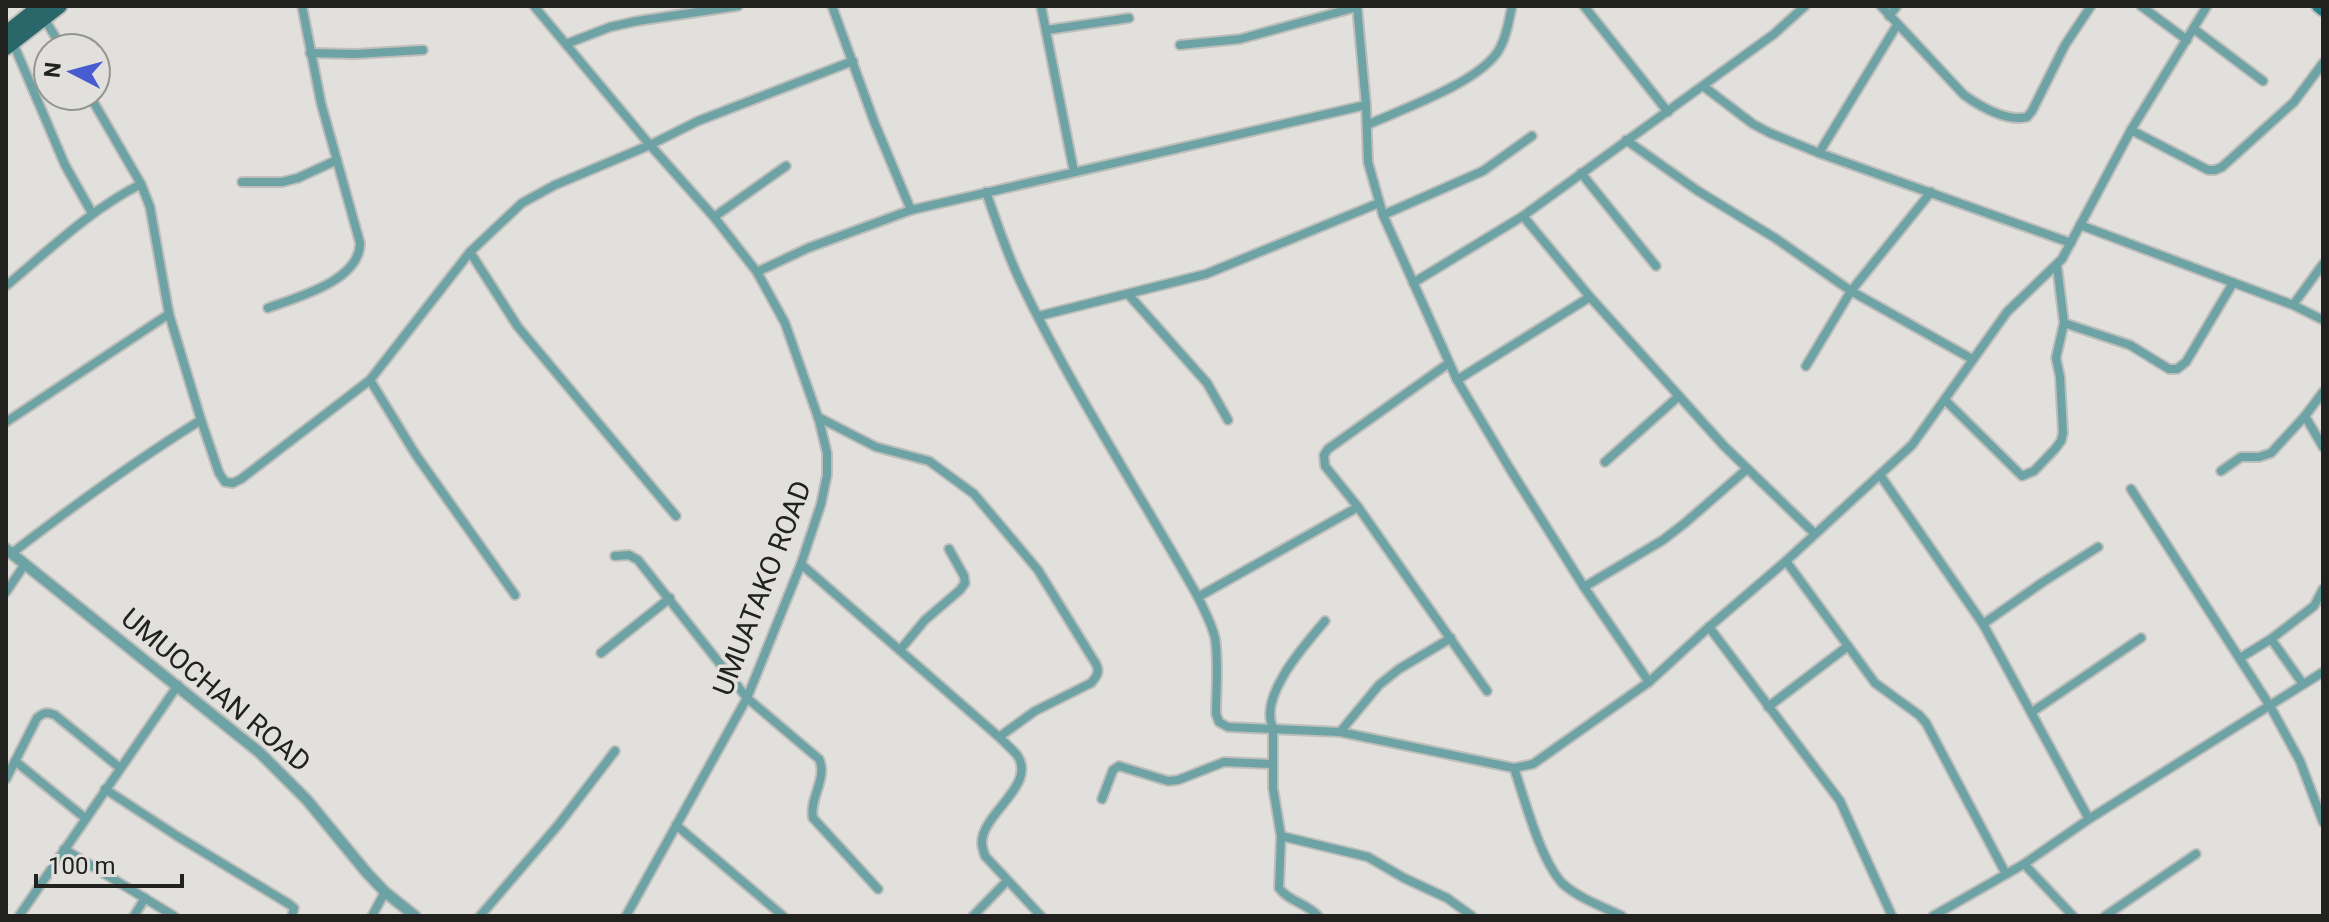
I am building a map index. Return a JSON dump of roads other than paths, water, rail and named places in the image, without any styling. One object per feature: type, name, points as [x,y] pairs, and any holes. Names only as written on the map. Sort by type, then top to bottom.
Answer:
[{"type":"main road","points":[[8,41],[42,12],[60,6]]},
{"type":"main road","points":[[2318,6],[2323,10]]},
{"type":"street","points":[[268,308],[330,284],[357,260],[360,253],[360,243],[310,53],[302,6]]},
{"type":"street","name":"UMUATAKO ROAD","points":[[534,6],[757,272],[785,323],[818,417],[827,453],[827,475],[821,504],[801,564],[747,698],[626,916]]},
{"type":"street","points":[[566,44],[610,27],[637,21],[738,6]]},
{"type":"street","points":[[832,6],[875,124],[911,210]]},
{"type":"street","points":[[1041,6],[1074,172]]},
{"type":"street","points":[[1180,45],[1240,39],[1357,6],[1368,162],[1383,215],[1457,380],[1584,587],[1649,682]]},
{"type":"street","points":[[1367,125],[1455,86],[1488,63],[1499,51],[1505,37],[1512,6]]},
{"type":"street","points":[[1584,6],[1668,112]]},
{"type":"street","points":[[1413,283],[1523,216],[1774,34],[1805,6]]},
{"type":"street","points":[[1881,6],[1964,95],[2013,119],[2027,117],[2032,111],[2065,45],[2091,6]]},
{"type":"street","points":[[1889,16],[1897,6]]},
{"type":"street","points":[[2141,6],[2187,40]]},
{"type":"street","points":[[986,192],[1010,256],[1039,316],[1097,424],[1198,597],[1214,634],[1216,714],[1219,722],[1228,727],[1340,732],[1514,768],[1533,764],[1649,682],[1912,445],[2007,312],[2057,266],[2131,130],[2207,6]]},
{"type":"street","points":[[42,12],[53,32]]},
{"type":"street","points":[[1047,30],[1129,18]]},
{"type":"street","points":[[1819,153],[1897,25]]},
{"type":"street","points":[[2194,29],[2263,81]]},
{"type":"street","points":[[8,41],[65,165],[92,213]]},
{"type":"street","points":[[310,53],[423,50]]},
{"type":"street","points":[[99,112],[141,184],[150,207],[169,314],[219,473],[225,482],[233,483],[370,380],[470,252],[522,203],[555,185],[736,105],[853,61]]},
{"type":"street","points":[[2131,130],[2208,170],[2215,170],[2294,102],[2323,63]]},
{"type":"street","points":[[1703,86],[1753,124],[1819,153],[2071,243]]},
{"type":"street","points":[[757,272],[820,243],[911,210],[1366,105]]},
{"type":"street","points":[[1383,215],[1483,171],[1532,136]]},
{"type":"street","points":[[1626,140],[1851,291],[1972,359]]},
{"type":"street","points":[[242,182],[282,182],[337,160]]},
{"type":"street","points":[[714,217],[786,166]]},
{"type":"street","points":[[1581,173],[1656,266]]},
{"type":"street","points":[[6,286],[92,213],[141,184]]},
{"type":"street","points":[[1806,366],[1851,291],[1931,192]]},
{"type":"street","points":[[1039,316],[1206,274],[1379,203]]},
{"type":"street","points":[[1523,216],[1590,297],[1679,396],[1747,469],[1815,534]]},
{"type":"street","points":[[2080,225],[2293,305],[2323,320]]},
{"type":"street","points":[[470,252],[518,327],[676,516]]},
{"type":"street","points":[[2293,305],[2323,264]]},
{"type":"street","points":[[1945,400],[2022,476],[2034,471],[2061,441],[2063,418],[2056,358],[2064,323],[2057,266]]},
{"type":"street","points":[[2064,323],[2130,345],[2161,365],[2177,369],[2186,362],[2233,283]]},
{"type":"street","points":[[1128,294],[1207,383],[1228,420]]},
{"type":"street","points":[[1457,380],[1590,297]]},
{"type":"street","points":[[6,422],[169,314]]},
{"type":"street","points":[[1449,363],[1328,449],[1324,455],[1325,466],[1358,507],[1487,691]]},
{"type":"street","points":[[370,380],[416,455],[515,595]]},
{"type":"street","points":[[2221,471],[2241,457],[2271,453],[2323,392]]},
{"type":"street","points":[[1605,462],[1679,396]]},
{"type":"street","points":[[2305,416],[2323,447]]},
{"type":"street","points":[[818,417],[876,447],[934,464],[974,494],[1038,570],[1096,664],[1099,670],[1091,683],[1035,711],[999,737]]},
{"type":"street","points":[[9,551],[120,472],[201,420]]},
{"type":"street","points":[[1584,587],[1663,540],[1747,469]]},
{"type":"street","points":[[1880,475],[1983,624],[2089,819]]},
{"type":"street","points":[[2131,489],[2270,706],[2300,761],[2323,822]]},
{"type":"street","points":[[1198,597],[1358,507]]},
{"type":"street","points":[[1983,624],[2098,547]]},
{"type":"street","points":[[900,650],[925,620],[965,583],[949,549]]},
{"type":"street","name":"UMUOCHAN ROAD","points":[[9,551],[259,752],[284,775],[385,892],[415,916]]},
{"type":"street","points":[[615,556],[629,555],[638,560],[747,698],[819,759],[822,772],[812,803],[813,818],[878,889]]},
{"type":"street","points":[[1786,561],[1875,683],[1926,723],[2006,874]]},
{"type":"street","points":[[6,592],[25,564]]},
{"type":"street","points":[[801,564],[1019,757],[1022,771],[1019,783],[986,829],[982,843],[985,856],[1041,916]]},
{"type":"street","points":[[2240,658],[2314,606],[2323,589]]},
{"type":"street","points":[[601,653],[670,598]]},
{"type":"street","points":[[1318,916],[1313,910],[1286,897],[1279,888],[1281,836],[1273,788],[1273,728],[1269,719],[1276,690],[1325,621]]},
{"type":"street","points":[[1709,627],[1840,801],[1892,916]]},
{"type":"street","points":[[1340,732],[1379,685],[1399,669],[1451,638]]},
{"type":"street","points":[[2032,712],[2141,638]]},
{"type":"street","points":[[2271,639],[2303,684]]},
{"type":"street","points":[[1768,707],[1848,646]]},
{"type":"street","points":[[1938,915],[2024,864],[2089,819],[2323,672]]},
{"type":"street","points":[[19,916],[178,685]]},
{"type":"street","points":[[6,779],[37,718],[48,712],[120,768]]},
{"type":"street","points":[[480,916],[559,824],[615,751]]},
{"type":"street","points":[[15,761],[85,818]]},
{"type":"street","points":[[1102,799],[1113,770],[1119,766],[1168,781],[1224,762],[1272,764]]},
{"type":"street","points":[[1514,768],[1547,860],[1563,883],[1581,896],[1622,916]]},
{"type":"street","points":[[105,789],[289,904],[294,908],[292,916]]},
{"type":"street","points":[[676,825],[783,916]]},
{"type":"street","points":[[1281,836],[1368,857],[1472,916]]},
{"type":"street","points":[[64,849],[174,916]]},
{"type":"street","points":[[2105,916],[2196,854]]},
{"type":"street","points":[[2024,864],[2073,916]]},
{"type":"street","points":[[973,916],[1007,881]]},
{"type":"street","points":[[372,916],[385,892]]},
{"type":"street","points":[[134,916],[145,898]]},
{"type":"street","points":[[1451,916],[1457,905]]}]
